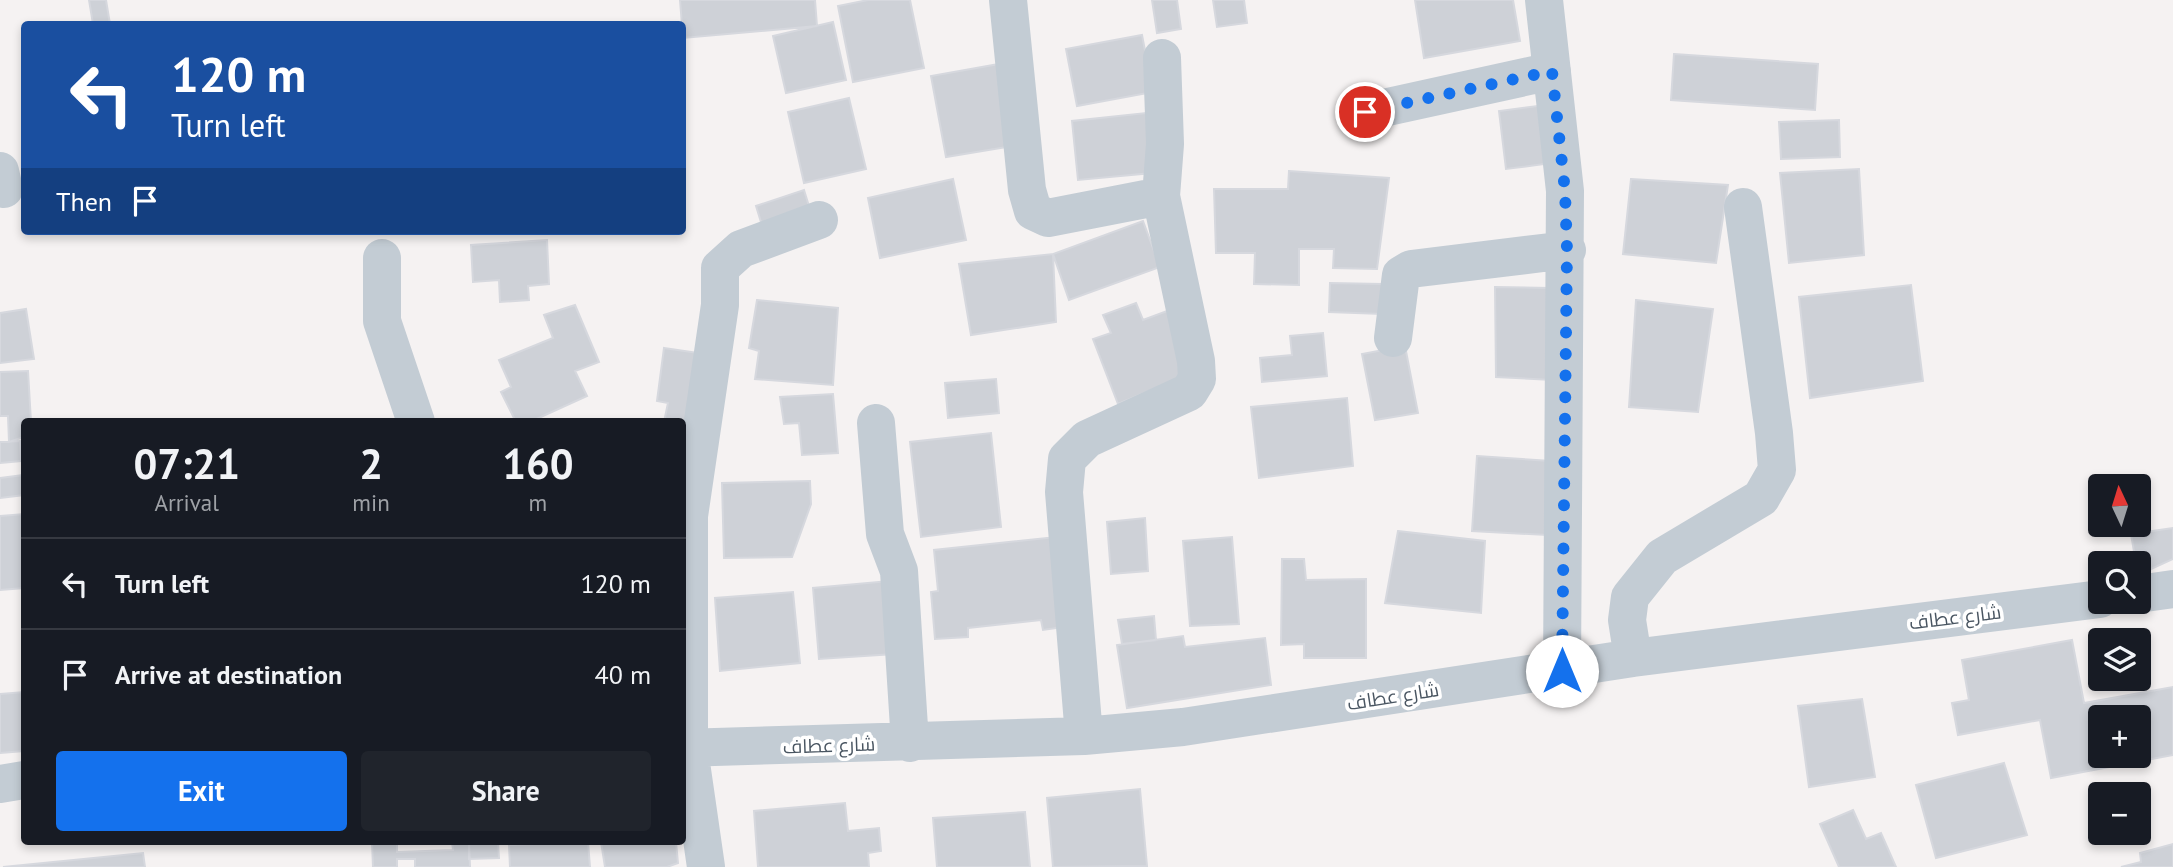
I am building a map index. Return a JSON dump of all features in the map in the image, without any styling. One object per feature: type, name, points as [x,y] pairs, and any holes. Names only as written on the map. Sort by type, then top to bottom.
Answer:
[{"type":"street","points":[[1007,0],[1027,190],[1033,211],[1048,218],[1161,196]]},
{"type":"street","points":[[1544,0],[1565,191],[1567,250],[1562,671]]},
{"type":"street","points":[[1084,736],[1064,492],[1067,459],[1087,439],[1189,392],[1197,379],[1196,361],[1161,196],[1165,144],[1163,58]]},
{"type":"street","points":[[1365,112],[1552,71]]},
{"type":"street","points":[[1633,658],[1627,620],[1630,597],[1662,557],[1761,498],[1777,470],[1743,207]]},
{"type":"street","points":[[706,867],[686,749],[689,516],[720,305],[720,268],[741,249],[820,220]]},
{"type":"street","points":[[1393,338],[1401,275],[1411,269],[1567,250]]},
{"type":"street","points":[[382,258],[382,321],[415,418]]},
{"type":"street","points":[[876,423],[885,534],[899,571],[910,743]]},
{"type":"street","points":[[2151,592],[2173,589]]},
{"type":"street","name":"شارع عطاف","points":[[686,749],[1084,736],[1183,727],[1633,658],[2088,600]]},
{"type":"street","points":[[0,784],[21,780]]},
{"type":"building","points":[[89,0],[106,0],[110,21],[92,21]]},
{"type":"building","points":[[680,0],[815,0],[817,26],[686,38],[686,21],[682,21]]},
{"type":"building","points":[[868,0],[910,0],[924,68],[853,82],[838,6]]},
{"type":"building","points":[[1152,0],[1177,0],[1181,29],[1157,33]]},
{"type":"building","points":[[1213,0],[1244,0],[1247,23],[1217,27]]},
{"type":"building","points":[[1415,0],[1513,0],[1520,41],[1424,58]]},
{"type":"building","points":[[833,22],[846,80],[786,93],[773,36]]},
{"type":"building","points":[[1142,35],[1153,92],[1077,106],[1066,49]]},
{"type":"building","points":[[1674,54],[1818,64],[1815,110],[1671,100]]},
{"type":"building","points":[[999,64],[1013,146],[946,157],[931,76]]},
{"type":"building","points":[[849,98],[866,169],[804,183],[788,112]]},
{"type":"building","points":[[1545,105],[1552,163],[1506,169],[1499,111]]},
{"type":"building","points":[[1146,113],[1152,173],[1078,180],[1072,121]]},
{"type":"building","points":[[1839,120],[1840,157],[1781,159],[1779,122]]},
{"type":"building","points":[[1859,169],[1864,255],[1789,263],[1780,173]]},
{"type":"building","points":[[1289,171],[1389,178],[1377,269],[1333,268],[1334,249],[1299,249],[1299,285],[1254,284],[1255,253],[1216,253],[1214,189],[1288,189]]},
{"type":"building","points":[[953,179],[966,240],[880,258],[868,198]]},
{"type":"building","points":[[1631,179],[1728,185],[1716,263],[1623,254]]},
{"type":"building","points":[[804,190],[813,219],[765,235],[756,206]]},
{"type":"building","points":[[1143,221],[1160,267],[1069,300],[1053,254]]},
{"type":"building","points":[[547,240],[549,284],[528,286],[529,300],[500,302],[499,280],[473,282],[471,245]]},
{"type":"building","points":[[1053,254],[1056,322],[971,335],[959,264]]},
{"type":"building","points":[[1330,283],[1382,284],[1382,314],[1329,312]]},
{"type":"building","points":[[1911,285],[1923,381],[1810,398],[1799,297]]},
{"type":"building","points":[[1495,287],[1549,288],[1552,380],[1496,377]]},
{"type":"building","points":[[757,300],[838,308],[833,385],[755,379],[759,351],[749,348]]},
{"type":"building","points":[[1636,300],[1713,309],[1698,412],[1629,407]]},
{"type":"building","points":[[1136,303],[1143,320],[1167,311],[1192,373],[1118,404],[1093,339],[1111,333],[1103,315]]},
{"type":"building","points":[[575,305],[599,362],[575,371],[587,396],[539,418],[514,418],[501,392],[511,387],[499,360],[553,338],[544,315]]},
{"type":"building","points":[[26,309],[34,359],[0,363],[0,313]]},
{"type":"building","points":[[1323,333],[1327,376],[1262,382],[1260,358],[1292,355],[1290,336]]},
{"type":"building","points":[[1405,346],[1418,413],[1375,420],[1362,354]]},
{"type":"building","points":[[664,348],[719,356],[707,427],[686,425],[686,418],[665,418],[668,403],[657,401]]},
{"type":"building","points":[[28,371],[31,418],[21,418],[21,438],[9,442],[8,416],[0,416],[0,372]]},
{"type":"building","points":[[996,379],[999,413],[948,418],[945,383]]},
{"type":"building","points":[[833,394],[838,453],[802,455],[799,423],[784,424],[780,397]]},
{"type":"building","points":[[1347,398],[1353,466],[1259,478],[1251,407]]},
{"type":"building","points":[[991,433],[1001,527],[921,537],[910,442]]},
{"type":"building","points":[[20,441],[21,461],[0,463],[0,442]]},
{"type":"building","points":[[1477,456],[1551,461],[1547,535],[1472,531]]},
{"type":"building","points":[[21,475],[21,495],[0,498],[0,478]]},
{"type":"building","points":[[810,481],[811,504],[792,557],[724,558],[722,483]]},
{"type":"building","points":[[21,514],[21,588],[0,590],[0,516]]},
{"type":"building","points":[[1145,518],[1148,571],[1111,574],[1107,522]]},
{"type":"building","points":[[2173,528],[2173,559],[2151,569],[2151,551],[2134,551],[2132,537],[2151,537],[2151,531]]},
{"type":"building","points":[[1398,531],[1485,541],[1481,613],[1385,603]]},
{"type":"building","points":[[1056,537],[1071,626],[1043,630],[1041,620],[968,628],[968,637],[935,639],[931,592],[938,591],[934,550]]},
{"type":"building","points":[[1232,537],[1239,624],[1190,626],[1183,541]]},
{"type":"building","points":[[1282,559],[1304,559],[1306,580],[1366,579],[1366,658],[1304,658],[1304,644],[1281,645]]},
{"type":"building","points":[[889,581],[894,654],[819,659],[813,588]]},
{"type":"building","points":[[793,592],[800,663],[720,671],[715,598]]},
{"type":"building","points":[[1154,616],[1156,640],[1122,644],[1118,620]]},
{"type":"building","points":[[1183,636],[1185,647],[1265,638],[1271,685],[1127,708],[1117,645]]},
{"type":"building","points":[[2072,640],[2084,703],[2173,687],[2173,755],[2151,759],[2151,705],[2088,705],[2088,768],[2104,768],[2051,778],[2040,720],[1958,735],[1952,703],[1969,700],[1962,660]]},
{"type":"building","points":[[21,692],[21,751],[0,753],[0,694]]},
{"type":"building","points":[[1862,699],[1875,777],[1809,787],[1798,706]]},
{"type":"building","points":[[2004,763],[2027,835],[1936,858],[1916,785]]},
{"type":"building","points":[[1140,789],[1147,866],[1053,867],[1047,798]]},
{"type":"building","points":[[845,803],[848,831],[879,828],[881,851],[868,853],[869,867],[758,867],[754,811]]},
{"type":"building","points":[[1853,810],[1866,839],[1881,833],[1896,867],[1839,867],[1820,824]]},
{"type":"building","points":[[1025,812],[1030,867],[937,867],[933,818]]},
{"type":"building","points":[[2173,844],[2173,867],[2121,867],[2141,862],[2140,853]]},
{"type":"building","points":[[372,845],[397,845],[397,852],[453,850],[452,845],[469,845],[470,867],[415,867],[415,859],[397,859],[397,867],[373,867]]},
{"type":"building","points":[[469,845],[498,845],[499,858],[469,859]]},
{"type":"building","points":[[509,845],[588,845],[590,867],[510,867]]},
{"type":"building","points":[[601,845],[676,845],[678,863],[667,867],[605,867]]},
{"type":"building","points":[[143,853],[145,867],[3,867]]},
{"type":"route","points":[[1365,112],[1552,71],[1565,191],[1567,250],[1563,394],[1562,671]]}]
